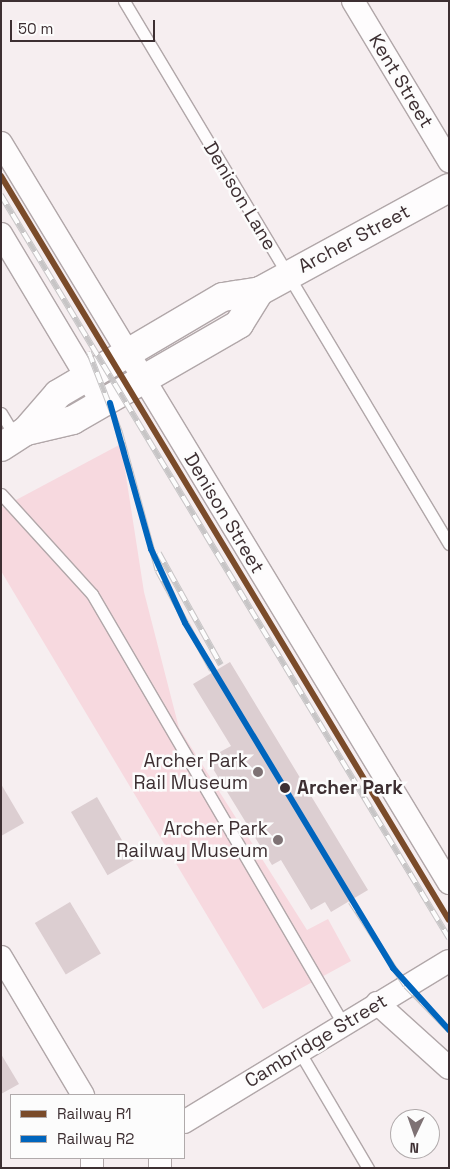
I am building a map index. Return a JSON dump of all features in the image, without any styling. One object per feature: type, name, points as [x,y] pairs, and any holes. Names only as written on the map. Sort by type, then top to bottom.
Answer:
[{"type":"street","name":"Kent Street","points":[[353,1],[449,161]]},
{"type":"street","name":"Denison Street","points":[[1,143],[449,883]]},
{"type":"street","name":"Archer Street","points":[[15,438],[58,394],[223,298],[260,291],[449,188]]},
{"type":"street","points":[[1,234],[102,403]]},
{"type":"street","name":"Archer Street","points":[[15,438],[73,420],[238,324],[260,291]]},
{"type":"street","points":[[1,957],[82,1094]]},
{"type":"street","name":"Cambridge Street","points":[[185,1121],[449,961]]},
{"type":"street","points":[[377,1003],[449,1068]]},
{"type":"lane","name":"Denison Lane","points":[[124,1],[286,276],[449,544]]},
{"type":"lane","points":[[1,413],[15,438]]},
{"type":"lane","points":[[1,494],[92,594],[343,1024]]},
{"type":"lane","points":[[299,1051],[368,1168]]},
{"type":"shaded area","points":[[121,444],[144,592],[179,728],[307,930],[328,919],[351,961],[263,1009],[1,571],[1,508]]},
{"type":"building","points":[[230,662],[368,890],[331,912],[325,902],[311,910],[281,860],[272,865],[207,759],[231,746],[193,684]]},
{"type":"building","points":[[1,784],[24,823],[1,836]]},
{"type":"building","points":[[97,797],[134,860],[108,875],[71,812]]},
{"type":"building","points":[[70,902],[101,953],[66,975],[35,923]]},
{"type":"building","points":[[1,1054],[19,1084],[1,1094]]},
{"type":"railway","points":[[1,195],[449,938]]},
{"type":"railway","points":[[89,352],[120,432],[158,571],[212,670]]},
{"type":"railway","points":[[159,553],[221,665]]},
{"type":"railway","points":[[351,902],[406,986],[449,1030]]},
{"type":"rail line","name":"R1","points":[[1,176],[449,920]]},
{"type":"rail line","name":"R2","points":[[110,403],[151,549],[185,623],[393,968],[449,1030]]},
{"type":"place","name":"Archer Park Rail Museum","points":[[258,772]]},
{"type":"place","name":"Archer Park","points":[[285,788]]},
{"type":"place","name":"Archer Park Railway Museum","points":[[278,840]]}]
